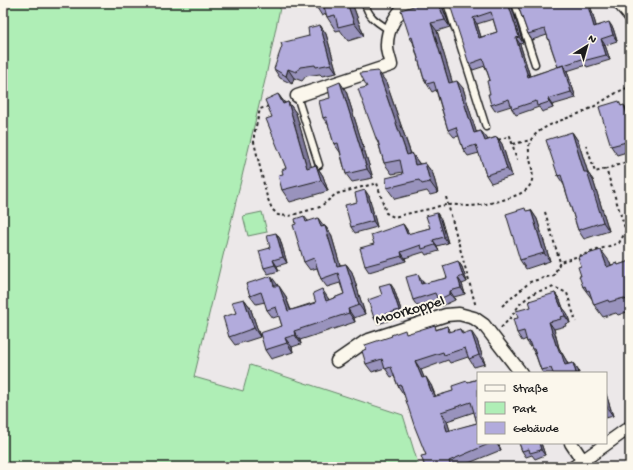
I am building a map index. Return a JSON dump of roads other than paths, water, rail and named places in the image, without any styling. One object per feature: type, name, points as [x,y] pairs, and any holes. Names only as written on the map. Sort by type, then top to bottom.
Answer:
[{"type":"street","points":[[297,96],[391,65],[387,47],[388,29],[408,3]]},
{"type":"street","points":[[619,3],[630,16]]},
{"type":"street","name":"Moorkoppel","points":[[337,361],[366,341],[439,317],[459,314],[474,318],[484,325],[520,372]]},
{"type":"street","points":[[607,444],[630,427]]},
{"type":"street","points":[[571,444],[579,464],[607,444]]},
{"type":"lane","points":[[365,3],[367,11],[373,20],[388,29]]},
{"type":"lane","points":[[447,3],[486,127]]},
{"type":"lane","points":[[515,3],[535,64]]},
{"type":"lane","points":[[297,96],[319,166]]}]
